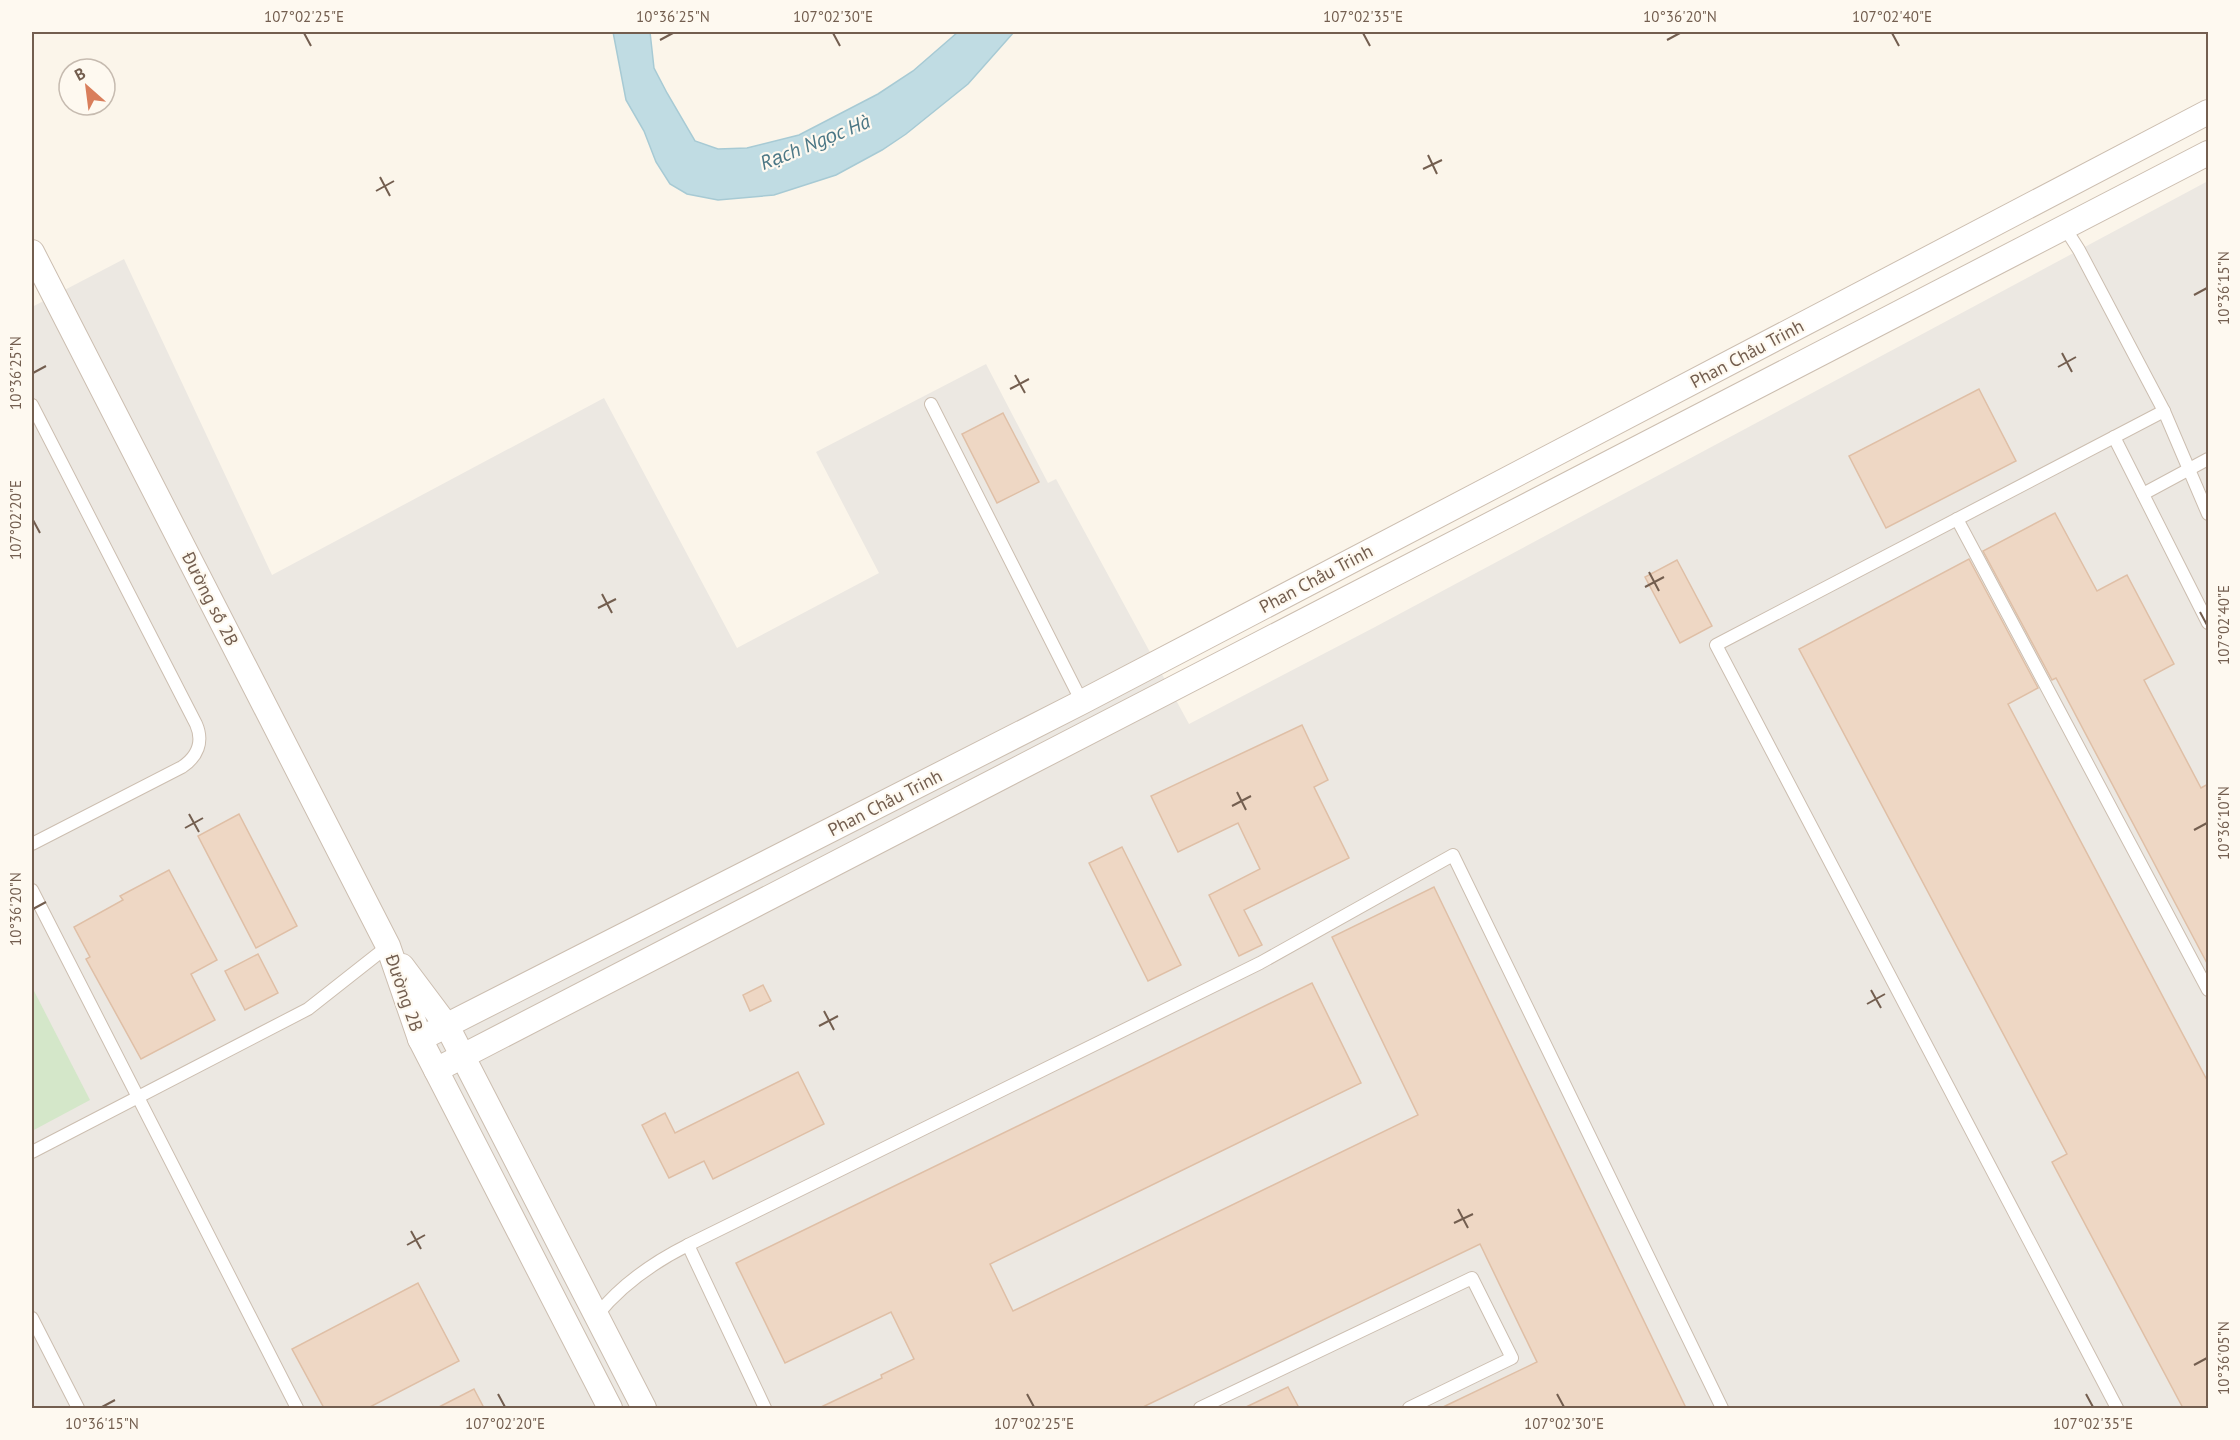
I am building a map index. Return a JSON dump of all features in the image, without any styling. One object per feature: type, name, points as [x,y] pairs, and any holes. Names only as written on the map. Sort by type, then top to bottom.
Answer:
[{"type":"street","name":"Phan Châu Trinh","points":[[420,1039],[1082,702],[2208,112]]},
{"type":"street","name":"Phan Châu Trinh","points":[[436,1070],[2208,153]]},
{"type":"street","name":"Đường số 2B","points":[[32,252],[388,946]]},
{"type":"street","name":"Đường 2B","points":[[388,946],[447,1026],[644,1408]]},
{"type":"street","name":"Đường 2B","points":[[388,946],[420,1039],[610,1408]]},
{"type":"lane","points":[[2065,228],[2079,250],[2164,411],[2208,514]]},
{"type":"lane","points":[[931,404],[1082,702]]},
{"type":"lane","points":[[32,405],[196,724],[200,738],[193,758],[182,767],[32,844]]},
{"type":"lane","points":[[2117,1408],[1716,645],[2164,411]]},
{"type":"lane","points":[[2114,437],[2208,623]]},
{"type":"lane","points":[[2143,494],[2208,459]]},
{"type":"lane","points":[[1957,519],[2208,990]]},
{"type":"lane","points":[[597,1315],[612,1298],[647,1268],[688,1245],[1260,963],[1453,855],[1722,1408]]},
{"type":"lane","points":[[32,890],[297,1408]]},
{"type":"lane","points":[[32,1152],[308,1009],[388,946]]},
{"type":"lane","points":[[688,1245],[765,1408]]},
{"type":"lane","points":[[1201,1408],[1472,1278],[1512,1358],[1409,1408]]},
{"type":"lane","points":[[32,1318],[78,1408]]},
{"type":"shaded area","points":[[2208,181],[2208,1408],[32,1408],[32,307],[124,259],[272,575],[604,398],[737,648],[879,573],[816,452],[986,364],[1048,483],[1056,479],[1189,724],[1375,627]]},
{"type":"green space","points":[[32,987],[90,1100],[32,1131]]},
{"type":"water","name":"Rạch Ngọc Hà","points":[[613,32],[650,32],[654,68],[667,93],[695,141],[718,149],[747,148],[799,135],[878,94],[913,71],[958,32],[1014,32],[968,84],[906,134],[882,150],[836,175],[774,195],[718,200],[687,194],[670,184],[656,162],[644,131],[626,100]]},
{"type":"building","points":[[1979,389],[2016,461],[1886,528],[1849,456]]},
{"type":"building","points":[[1003,413],[1039,482],[997,503],[962,434]]},
{"type":"building","points":[[2055,513],[2097,591],[2127,575],[2174,664],[2144,680],[2201,788],[2208,784],[2208,965],[2056,678],[2052,680],[1983,551]]},
{"type":"building","points":[[1969,559],[2038,688],[2008,704],[2208,1082],[2208,1408],[2183,1408],[2052,1162],[2067,1154],[1799,649]]},
{"type":"building","points":[[1677,560],[1712,626],[1680,643],[1645,577]]},
{"type":"building","points":[[1302,725],[1328,780],[1314,787],[1349,858],[1244,910],[1262,945],[1239,956],[1209,895],[1260,869],[1238,823],[1178,852],[1151,796]]},
{"type":"building","points":[[239,814],[297,926],[256,948],[198,836]]},
{"type":"building","points":[[1122,847],[1181,965],[1148,981],[1089,863]]},
{"type":"building","points":[[169,870],[217,960],[191,974],[215,1020],[141,1059],[86,959],[90,957],[74,927],[123,900],[120,896]]},
{"type":"building","points":[[1434,887],[1686,1408],[1441,1408],[1537,1362],[1480,1244],[1141,1408],[819,1408],[882,1378],[881,1375],[914,1359],[891,1312],[785,1363],[736,1263],[1312,983],[1361,1083],[990,1264],[1013,1311],[1418,1115],[1332,937]]},
{"type":"building","points":[[258,954],[278,993],[245,1010],[225,971]]},
{"type":"building","points":[[763,985],[771,1001],[750,1011],[743,995]]},
{"type":"building","points":[[798,1072],[824,1124],[713,1179],[704,1161],[669,1178],[642,1125],[665,1113],[675,1133]]},
{"type":"building","points":[[418,1283],[459,1361],[368,1408],[324,1408],[292,1349]]},
{"type":"building","points":[[1288,1387],[1299,1408],[1244,1408]]},
{"type":"building","points":[[474,1389],[484,1408],[437,1408]]}]
